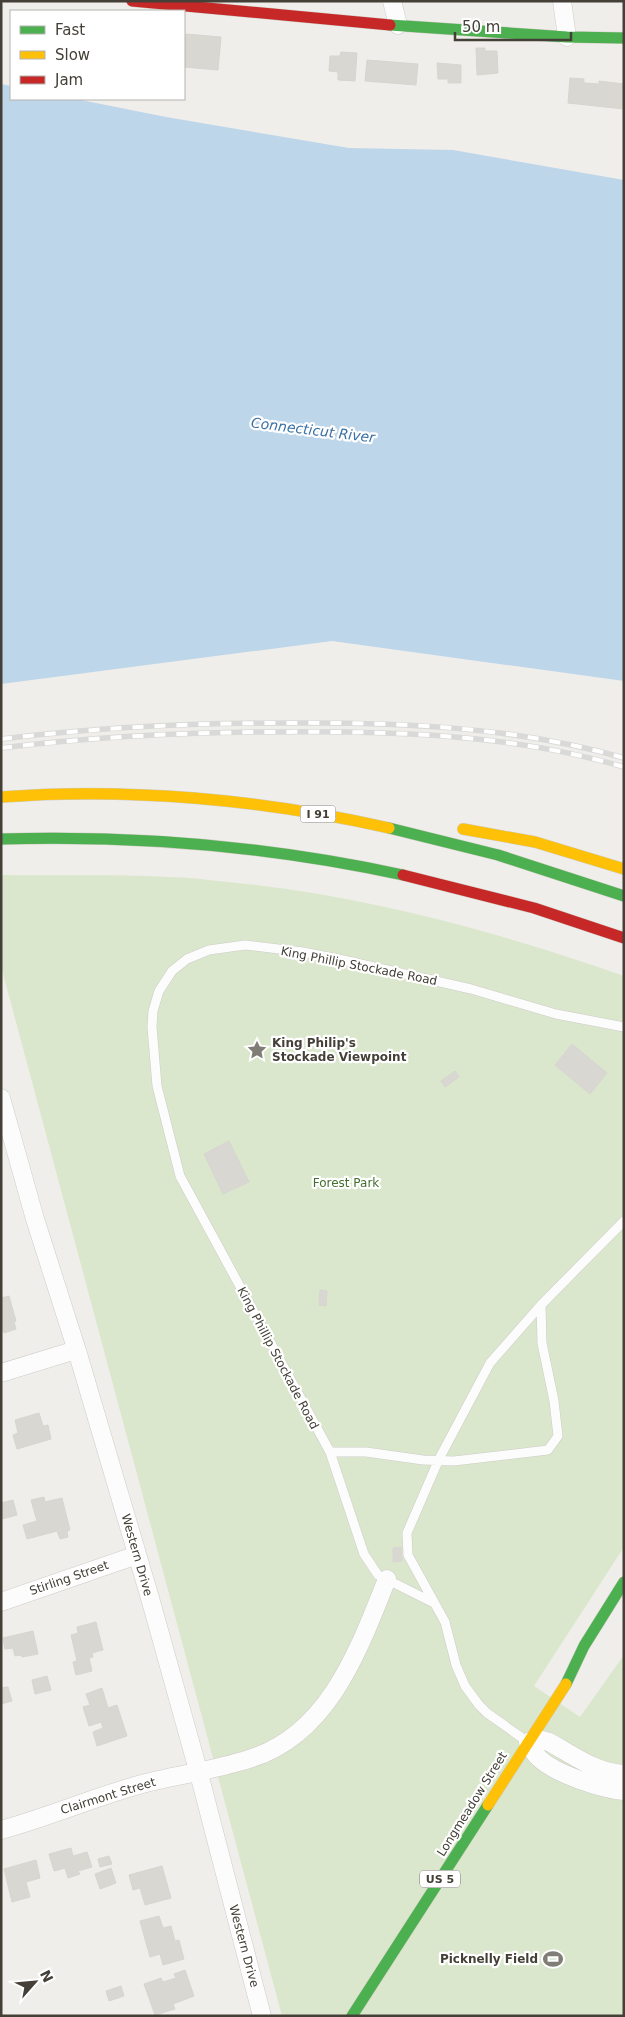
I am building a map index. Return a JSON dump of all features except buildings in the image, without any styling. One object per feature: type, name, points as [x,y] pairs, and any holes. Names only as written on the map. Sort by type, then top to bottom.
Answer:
[{"type":"main road","points":[[132,1],[398,24],[567,36],[624,38]]},
{"type":"main road","name":"I 91","points":[[1,797],[66,794],[187,798],[309,812],[370,822],[429,836],[489,852],[624,896]]},
{"type":"main road","points":[[370,822],[418,824]]},
{"type":"main road","points":[[453,828],[535,842],[624,869]]},
{"type":"main road","points":[[1,839],[112,838],[158,840],[298,856],[357,865],[474,892],[588,925],[624,938]]},
{"type":"main road","name":"US 5","points":[[566,1684],[584,1646],[624,1582]]},
{"type":"main road","name":"US 5","points":[[566,1684],[598,1646]]},
{"type":"main road","name":"Longmeadow Street","points":[[352,2016],[566,1684]]},
{"type":"street","points":[[392,1],[398,24]]},
{"type":"street","points":[[562,1],[567,36]]},
{"type":"street","name":"Western Drive","points":[[1,1098],[8,1153],[76,1350],[137,1555],[198,1770],[262,2016]]},
{"type":"street","points":[[1,1373],[76,1350]]},
{"type":"street","name":"Stirling Street","points":[[1,1602],[137,1555]]},
{"type":"street","name":"Clairmont Street","points":[[1,1830],[140,1785],[250,1759],[272,1749],[294,1734],[317,1713],[337,1689],[354,1660],[386,1579]]},
{"type":"street","points":[[624,1774],[594,1767],[549,1742],[542,1740],[528,1742],[535,1755],[549,1766],[591,1784],[607,1789],[624,1790]]},
{"type":"lane","name":"King Phillip Stockade Road","points":[[434,1603],[378,1575],[364,1554],[330,1452],[180,1176],[157,1086],[152,1027],[156,1002],[168,976],[177,966],[209,950],[245,945],[303,952],[343,960],[471,989],[556,1014],[624,1027]]},
{"type":"lane","points":[[528,1742],[487,1714],[472,1696],[460,1676],[445,1622],[408,1555],[406,1533],[439,1460],[490,1363],[541,1305],[624,1221]]},
{"type":"lane","points":[[330,1452],[366,1452],[423,1460],[454,1461],[548,1450],[558,1436],[554,1401],[542,1343],[541,1305]]},
{"type":"green space","name":"Forest Park","points":[[1,875],[183,878],[279,888],[329,896],[429,917],[478,930],[624,976],[624,1547],[534,1686],[580,1717],[624,1655],[624,2016],[282,2016],[1,966]]},
{"type":"water","name":"Connecticut River","points":[[1,84],[10,86],[10,100],[81,100],[166,117],[349,148],[453,150],[624,180],[624,681],[332,641],[1,684]]},
{"type":"railway","points":[[1,739],[106,729],[176,725],[246,723],[411,725],[454,728],[539,739],[582,747],[624,758]]},
{"type":"railway","points":[[1,748],[105,738],[174,734],[365,732],[495,741],[539,747],[624,767]]},
{"type":"traffic: fast","points":[[390,25],[567,37],[624,38]]},
{"type":"traffic: fast","points":[[389,828],[498,855],[624,896]]},
{"type":"traffic: fast","points":[[1,839],[102,839],[203,845],[303,857],[403,875]]},
{"type":"traffic: fast","points":[[566,1684],[584,1646],[624,1582]]},
{"type":"traffic: fast","points":[[352,2016],[488,1805]]},
{"type":"traffic: slow","points":[[1,797],[49,794],[98,794],[197,798],[294,810],[389,828]]},
{"type":"traffic: slow","points":[[463,829],[535,842],[624,869]]},
{"type":"traffic: slow","points":[[488,1805],[566,1684]]},
{"type":"traffic: jam","points":[[132,1],[390,25]]},
{"type":"traffic: jam","points":[[403,875],[534,908],[624,938]]},
{"type":"place","name":"King Philip's Stockade Viewpoint","points":[[257,1050]]},
{"type":"place","name":"Picknelly Field","points":[[553,1959]]}]
